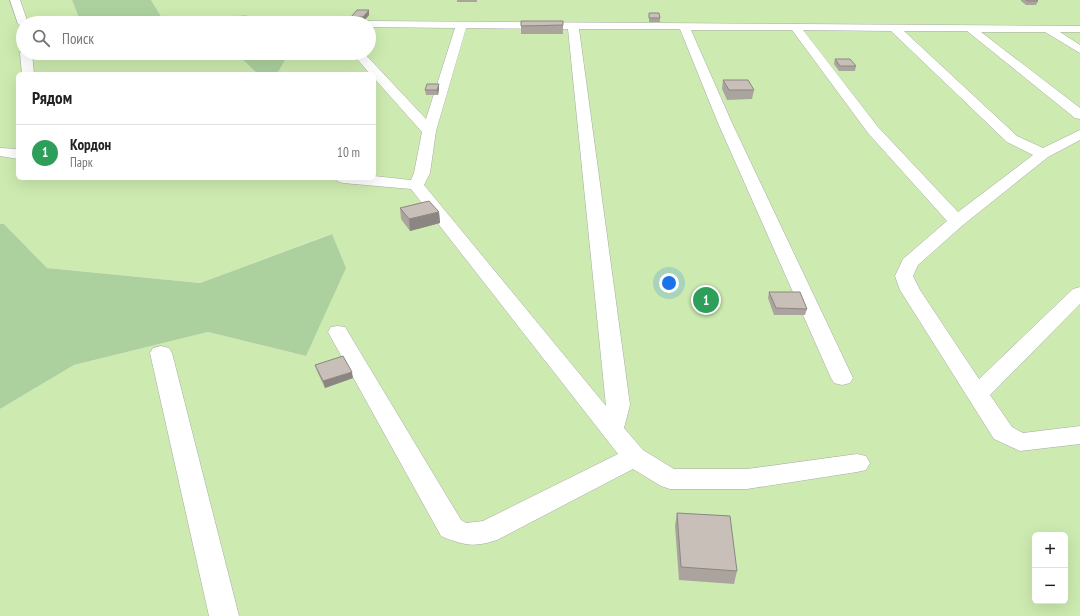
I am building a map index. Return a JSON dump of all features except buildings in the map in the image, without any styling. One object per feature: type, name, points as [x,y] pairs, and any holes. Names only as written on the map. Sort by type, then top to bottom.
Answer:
[{"type":"street","points":[[15,0],[20,16]]},
{"type":"street","points":[[376,24],[1080,29]]},
{"type":"street","points":[[416,185],[422,173],[429,131],[461,25]]},
{"type":"street","points":[[573,25],[618,405],[612,428]]},
{"type":"street","points":[[684,26],[741,158],[842,378]]},
{"type":"street","points":[[795,27],[873,130],[956,221]]},
{"type":"street","points":[[893,27],[1012,139],[1043,154]]},
{"type":"street","points":[[969,28],[1080,115]]},
{"type":"street","points":[[1048,29],[1080,50]]},
{"type":"street","points":[[27,60],[28,72]]},
{"type":"street","points":[[364,60],[375,72]]},
{"type":"street","points":[[376,73],[429,131]]},
{"type":"street","points":[[1080,134],[1043,154],[956,221],[910,263],[904,276],[910,290],[1003,434],[1020,442],[1080,435]]},
{"type":"street","points":[[0,152],[16,154]]},
{"type":"street","points":[[364,180],[416,185],[634,457],[670,479],[747,479],[856,463]]},
{"type":"street","points":[[977,394],[1080,293]]},
{"type":"street","points":[[338,332],[451,528],[465,534],[487,532],[634,457]]},
{"type":"street","points":[[160,353],[224,616]]},
{"type":"green space","points":[[0,0],[72,0],[78,16],[16,16],[16,60],[243,60],[256,72],[16,72],[16,180],[376,180],[376,72],[278,72],[285,60],[376,60],[376,16],[161,16],[151,0],[1080,0],[1080,616],[0,616],[0,409],[74,365],[208,332],[306,356],[331,234],[200,283],[47,268],[4,224],[0,224]]},
{"type":"green space","points":[[72,0],[151,0],[161,16],[78,16]]},
{"type":"green space","points":[[243,60],[285,60],[278,72],[256,72]]},
{"type":"green space","points":[[0,224],[4,224],[47,268],[200,283],[332,234],[346,268],[306,356],[208,332],[74,365],[0,409]]},
{"type":"place","name":"Кордон","points":[[706,300]]}]
